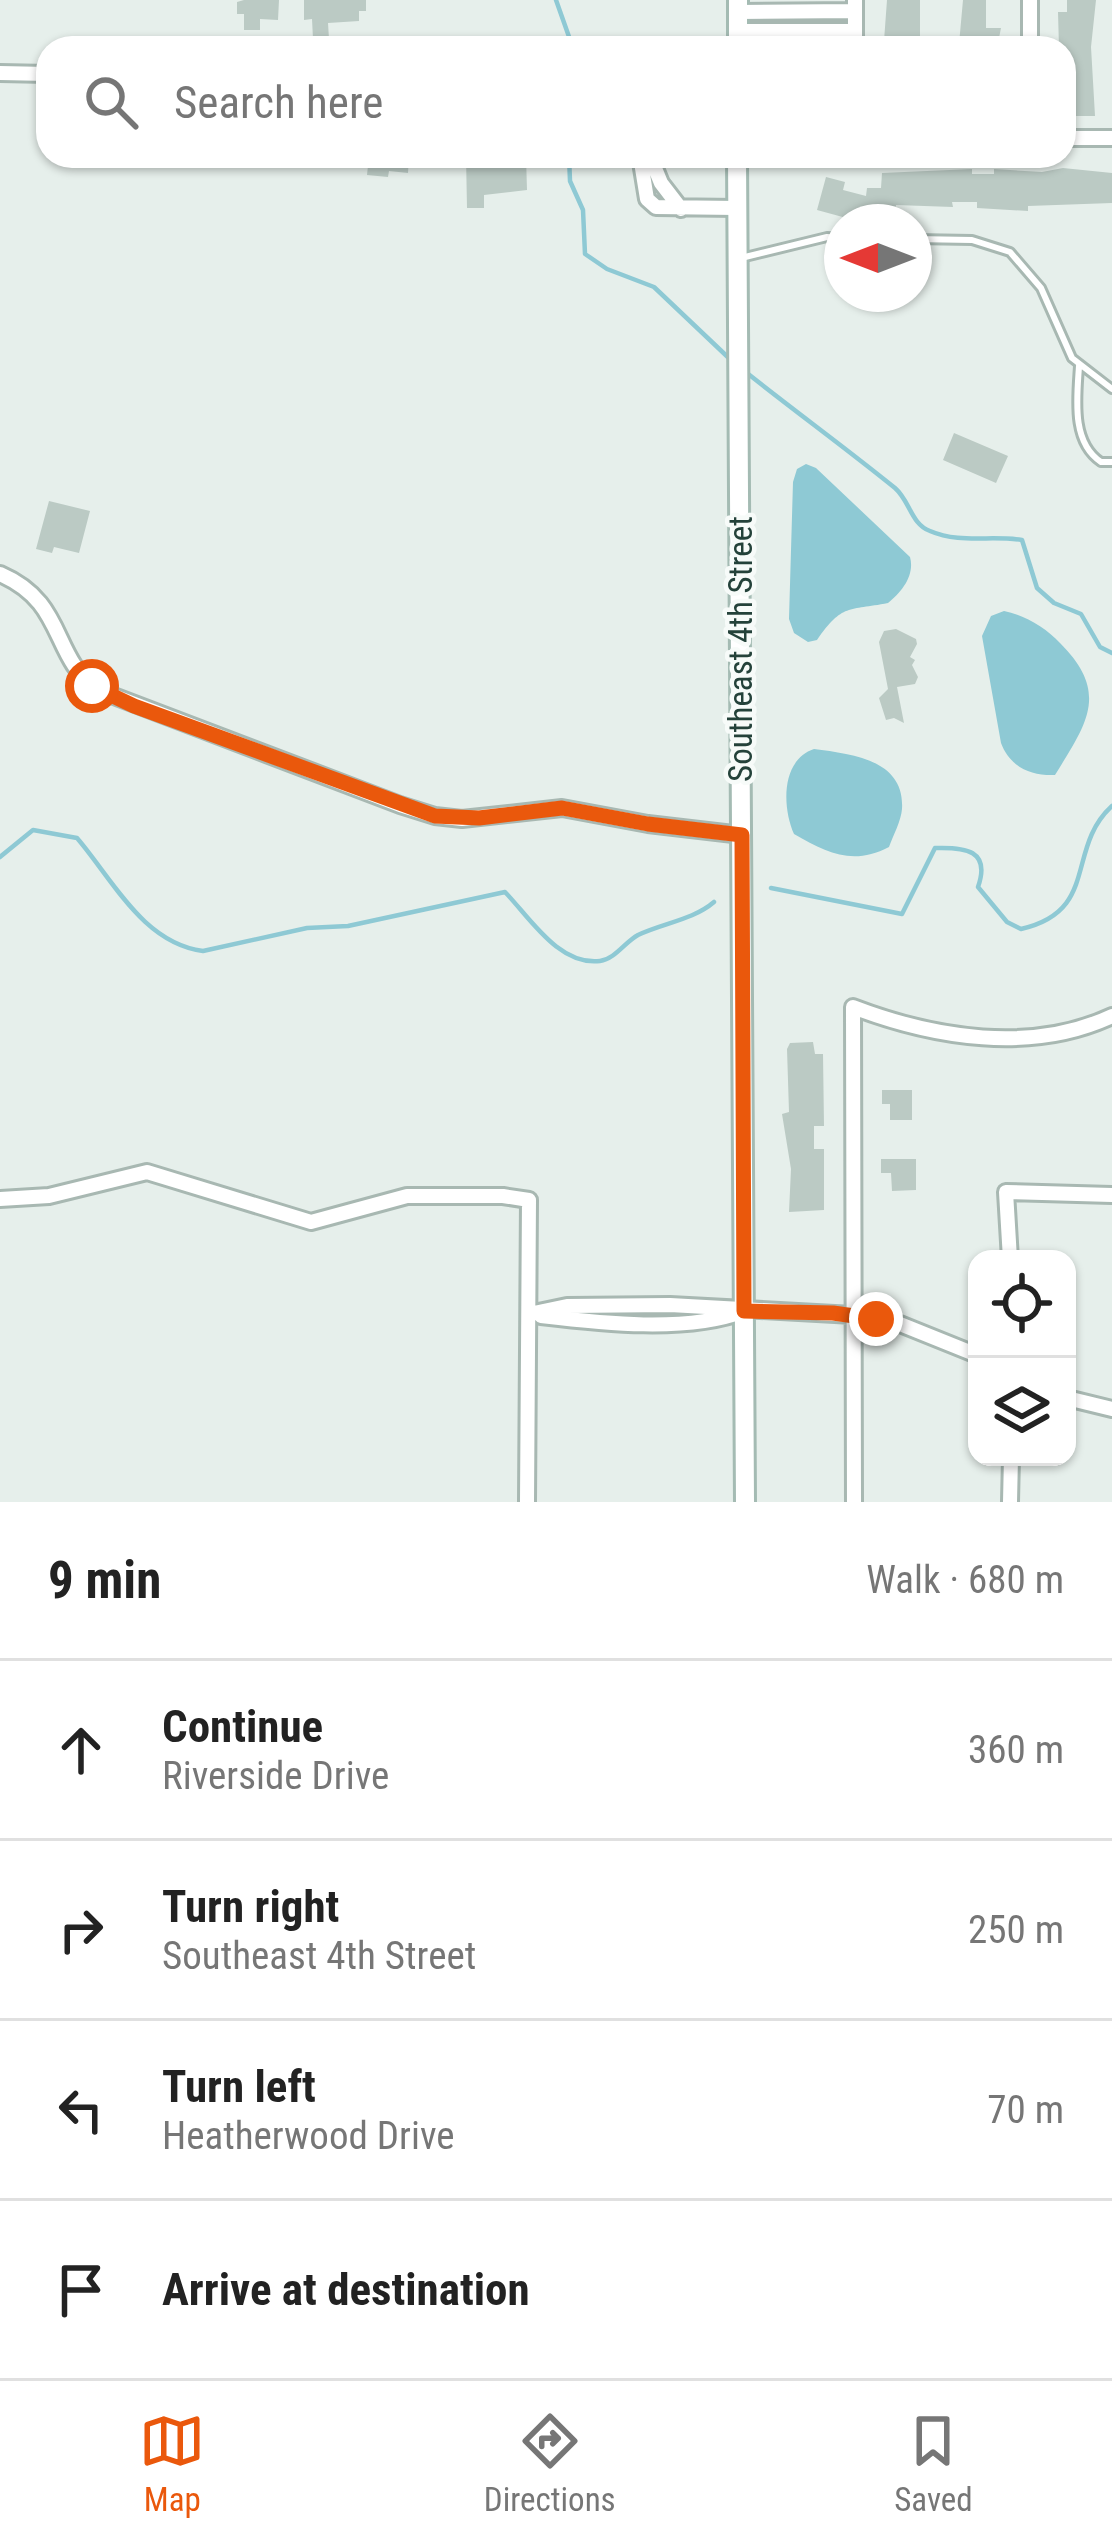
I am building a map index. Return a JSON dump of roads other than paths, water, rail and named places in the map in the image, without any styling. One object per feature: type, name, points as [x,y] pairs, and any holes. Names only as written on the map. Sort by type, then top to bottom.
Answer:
[{"type":"main road","name":"Southeast 4th Street","points":[[737,168],[745,1502]]},
{"type":"street","points":[[1030,0],[1030,36]]},
{"type":"street","points":[[738,23],[855,6],[855,36]]},
{"type":"street","points":[[738,23],[855,31]]},
{"type":"street","points":[[0,73],[36,74]]},
{"type":"street","points":[[1076,138],[1112,138]]},
{"type":"street","points":[[642,168],[647,199],[656,206],[737,208]]},
{"type":"street","points":[[655,168],[681,209]]},
{"type":"street","points":[[0,574],[34,592],[76,667],[98,690],[400,805],[462,818],[562,808],[742,835]]},
{"type":"street","points":[[854,1502],[853,1006],[885,1019],[976,1037],[1052,1036],[1112,1016]]},
{"type":"street","points":[[0,1199],[49,1196],[147,1172],[311,1222],[407,1196],[529,1200],[527,1502]]},
{"type":"street","points":[[1009,1250],[1006,1192],[1112,1195]]},
{"type":"street","points":[[529,1314],[589,1305],[719,1305],[744,1311],[853,1315],[900,1324],[968,1351]]},
{"type":"street","points":[[1076,1400],[1112,1409]]},
{"type":"street","points":[[1010,1502],[1011,1466]]},
{"type":"lane","points":[[737,259],[824,238]]},
{"type":"lane","points":[[932,239],[972,240],[1010,252],[1041,288],[1079,366],[1078,422],[1086,449],[1101,462],[1112,462]]},
{"type":"lane","points":[[1079,366],[1112,388]]},
{"type":"water","points":[[806,464],[816,468],[910,557],[911,564],[906,583],[888,603],[847,611],[817,640],[808,642],[794,633],[789,619],[793,482],[797,469]]},
{"type":"water","points":[[1004,611],[1048,632],[1085,677],[1089,693],[1084,724],[1055,775],[1022,768],[1001,743],[982,636],[991,616]]},
{"type":"water","points":[[814,749],[873,762],[895,779],[902,809],[889,847],[864,856],[840,855],[794,834],[787,811],[787,786],[795,763]]},
{"type":"waterway","points":[[556,0],[569,36]]},
{"type":"waterway","points":[[569,168],[583,210],[585,254],[607,269],[654,287],[733,362]]},
{"type":"waterway","points":[[747,373],[895,488],[924,528],[953,537],[1022,540],[1037,588],[1054,603],[1081,614],[1100,647],[1112,653]]},
{"type":"waterway","points":[[771,888],[902,914],[935,848],[956,848],[978,858],[978,887],[1007,922],[1021,929],[1062,908],[1072,894],[1089,841],[1112,806]]},
{"type":"waterway","points":[[0,857],[33,830],[77,838],[146,923],[182,946],[203,951],[505,892],[559,948],[585,961],[600,961],[638,935],[714,902]]}]
